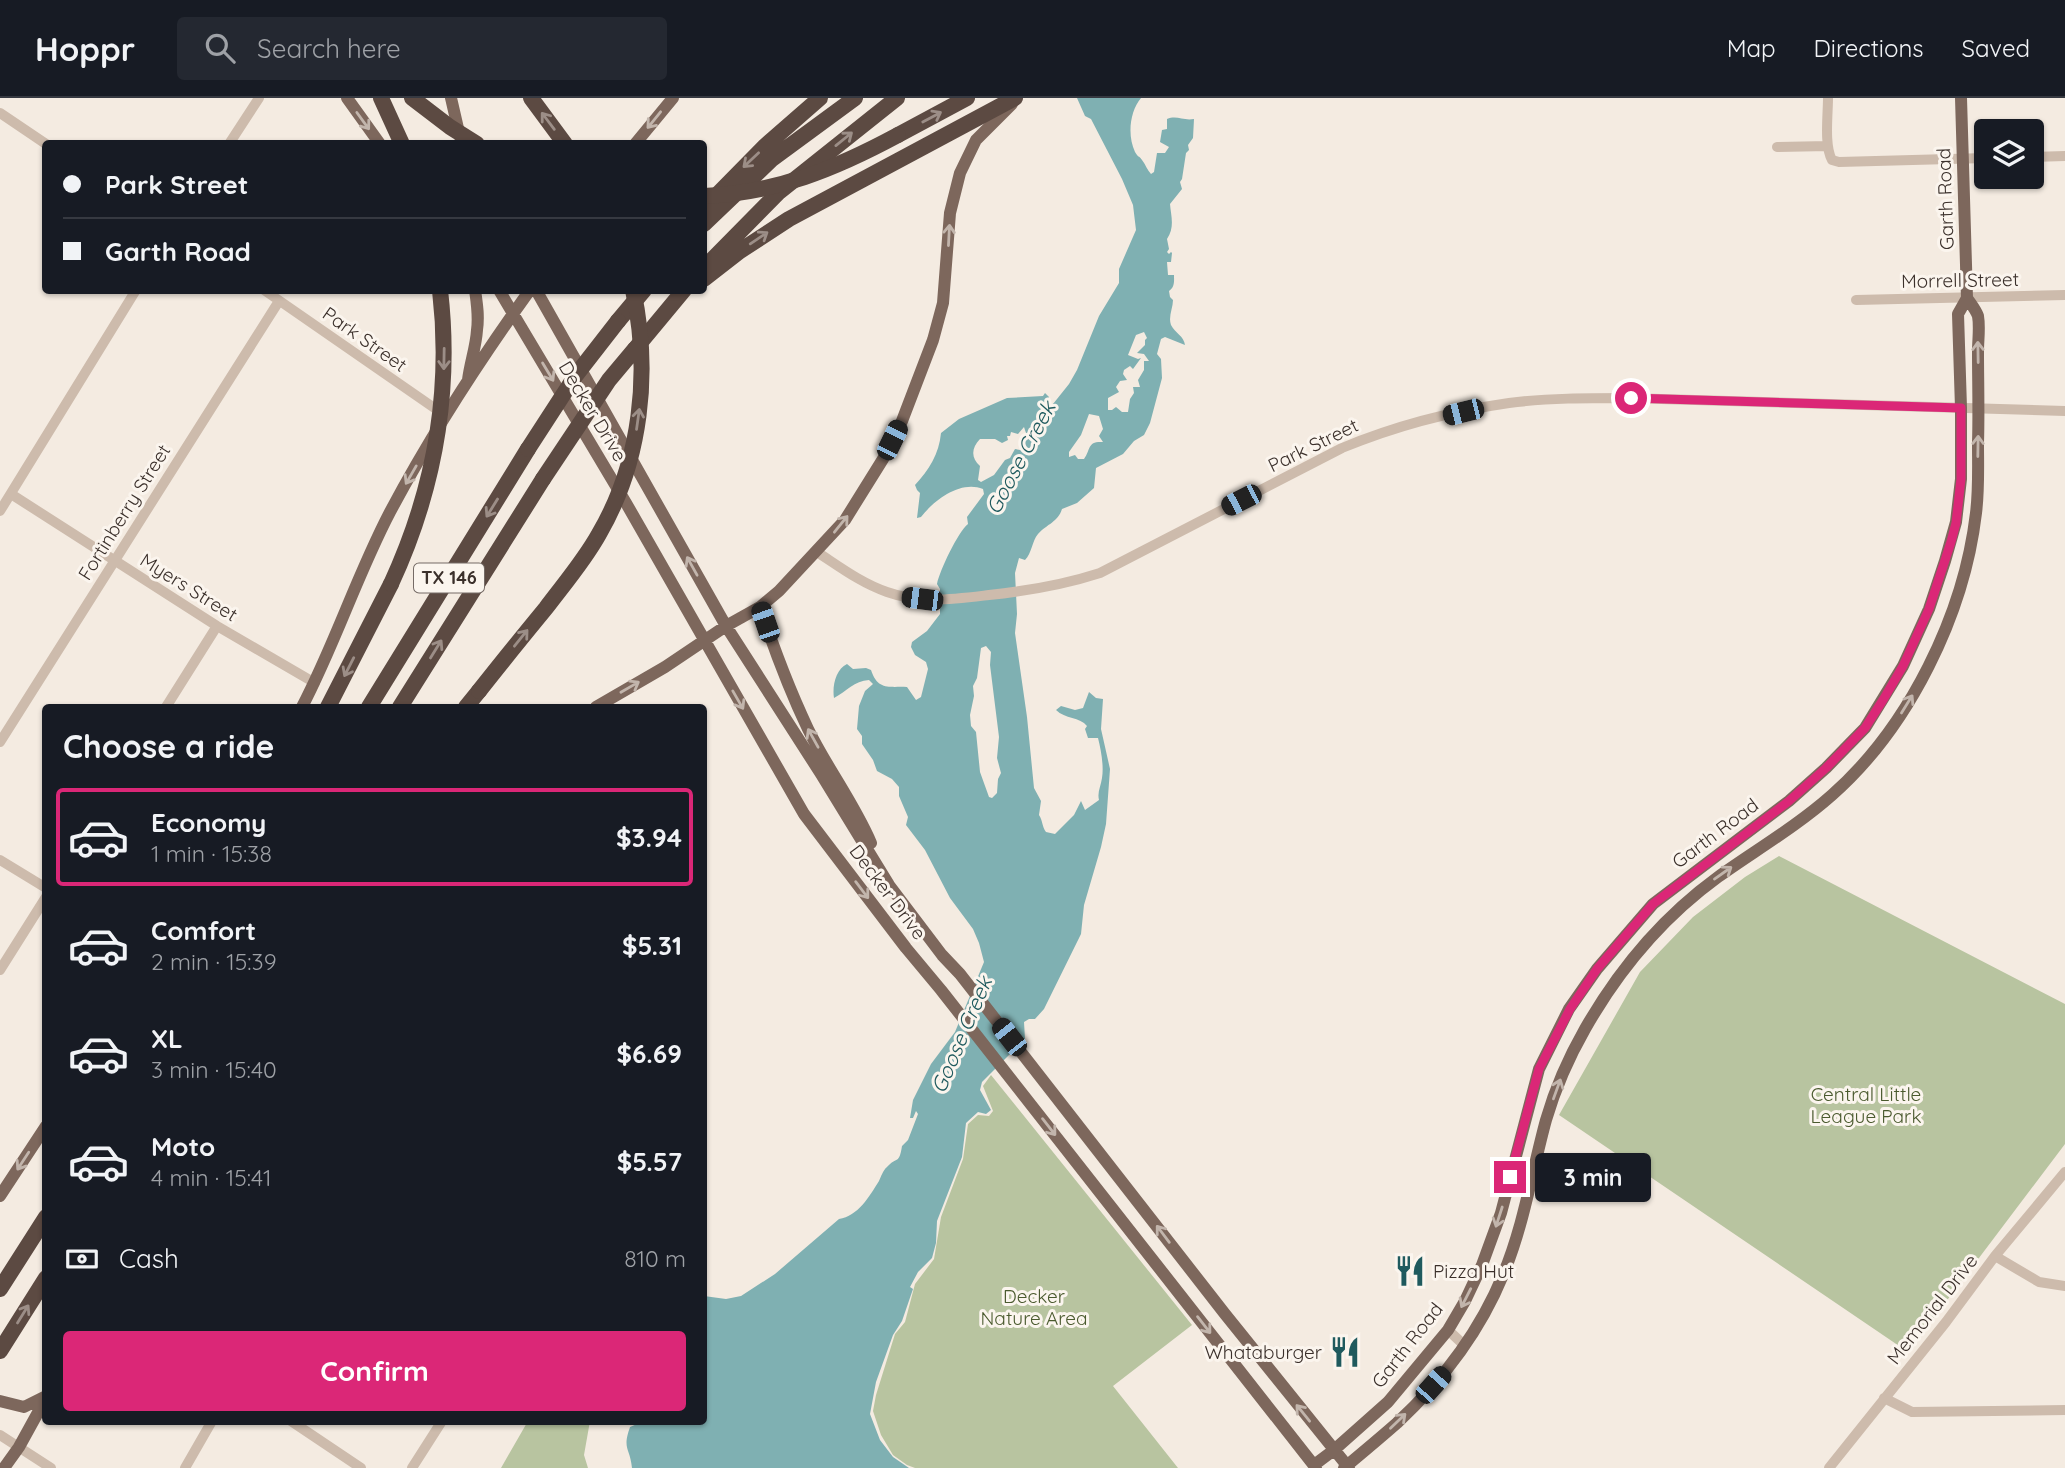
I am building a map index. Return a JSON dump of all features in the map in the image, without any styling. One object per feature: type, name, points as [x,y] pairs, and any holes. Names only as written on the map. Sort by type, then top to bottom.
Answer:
[{"type":"highway","points":[[381,98],[400,140]]},
{"type":"highway","points":[[412,98],[471,140]]},
{"type":"highway","points":[[531,98],[562,140]]},
{"type":"highway","points":[[707,205],[736,174],[820,98]]},
{"type":"highway","points":[[707,221],[772,159],[855,98]]},
{"type":"highway","points":[[707,265],[779,192],[897,98]]},
{"type":"highway","points":[[707,196],[759,190],[810,176],[863,154],[967,98]]},
{"type":"highway","points":[[707,277],[789,219],[1016,98]]},
{"type":"highway","points":[[330,704],[391,584],[417,521],[440,421],[444,348],[440,294]]},
{"type":"highway","points":[[468,704],[577,568],[612,509],[629,463],[641,396],[640,328],[635,294]]},
{"type":"highway","name":"TX 146","points":[[371,704],[576,375],[641,294]]},
{"type":"highway","name":"TX 146","points":[[402,704],[543,479],[609,380],[682,294]]},
{"type":"highway","points":[[0,1289],[42,1223]]},
{"type":"highway","points":[[0,1351],[42,1284]]},
{"type":"main road","points":[[347,98],[377,140]]},
{"type":"main road","points":[[451,98],[462,140]]},
{"type":"main road","points":[[638,140],[673,98]]},
{"type":"main road","points":[[601,704],[760,607],[779,591],[845,520],[866,488],[902,421],[933,340],[943,303],[950,213],[961,173],[976,140],[1016,98]]},
{"type":"main road","name":"Garth Road","points":[[1315,1466],[1388,1402],[1448,1331],[1465,1301],[1501,1213],[1539,1069],[1552,1040],[1597,969],[1646,912],[1680,882],[1789,801],[1826,768],[1865,728],[1903,666],[1929,609],[1945,561],[1956,523],[1961,479],[1958,314],[1967,298],[1961,98]]},
{"type":"main road","points":[[468,381],[477,330],[476,294]]},
{"type":"main road","name":"Decker Drive","points":[[501,294],[626,503],[804,814],[906,948],[1315,1466]]},
{"type":"main road","points":[[304,704],[390,512],[445,416],[527,294]]},
{"type":"main road","name":"Decker Drive","points":[[538,294],[726,626],[889,885],[942,956],[960,974],[1224,1314],[1347,1467]]},
{"type":"main road","name":"Garth Road","points":[[1347,1467],[1399,1421],[1449,1367],[1485,1313],[1503,1276],[1512,1249],[1547,1117],[1561,1079],[1585,1030],[1641,947],[1715,878],[1831,796],[1886,736],[1925,673],[1966,566],[1976,514],[1978,314],[1967,298]]},
{"type":"main road","points":[[760,607],[780,664],[809,730],[863,824],[889,885]]},
{"type":"main road","points":[[1929,609],[1948,618]]},
{"type":"main road","points":[[1865,728],[1886,736]]},
{"type":"main road","points":[[1680,882],[1691,898]]},
{"type":"main road","points":[[1576,1000],[1595,1014]]},
{"type":"main road","points":[[1526,1112],[1547,1117]]},
{"type":"main road","points":[[0,1196],[42,1132]]},
{"type":"main road","points":[[1490,1242],[1512,1249]]},
{"type":"main road","points":[[0,1401],[24,1407],[42,1399]]},
{"type":"main road","points":[[4,1468],[19,1447],[42,1404]]},
{"type":"street","points":[[232,140],[259,98]]},
{"type":"street","points":[[1828,98],[1828,146],[1832,160],[1974,158]]},
{"type":"street","points":[[0,113],[42,141]]},
{"type":"street","points":[[1777,147],[1828,146]]},
{"type":"street","points":[[2044,157],[2065,156]]},
{"type":"street","points":[[0,511],[133,294]]},
{"type":"street","name":"Park Street","points":[[269,294],[445,416]]},
{"type":"street","name":"Morrell Street","points":[[1856,300],[2065,295]]},
{"type":"street","name":"Fortinberry Street","points":[[0,742],[279,301]]},
{"type":"street","name":"Park Street","points":[[817,552],[852,576],[889,593],[922,599],[951,600],[1068,583],[1100,573],[1352,443],[1372,435],[1509,403],[1627,398],[2065,411]]},
{"type":"street","name":"Myers Street","points":[[11,494],[217,626],[315,683]]},
{"type":"street","points":[[168,704],[217,626]]},
{"type":"street","points":[[0,860],[42,886]]},
{"type":"street","points":[[0,970],[42,903]]},
{"type":"street","name":"Memorial Drive","points":[[1829,1468],[1946,1322],[1995,1256],[2065,1172]]},
{"type":"street","points":[[1995,1256],[2039,1282],[2065,1286]]},
{"type":"street","points":[[1448,1331],[1464,1345]]},
{"type":"street","points":[[1884,1398],[1912,1412],[2065,1409]]},
{"type":"street","points":[[185,1468],[210,1425]]},
{"type":"street","points":[[300,1425],[361,1468]]},
{"type":"street","points":[[412,1468],[439,1425]]},
{"type":"street","points":[[0,1435],[51,1468]]},
{"type":"green space","name":"Central Little League Park","points":[[1779,856],[2065,1004],[2065,1144],[1908,1352],[1559,1115],[1640,972],[1693,917],[1745,877]]},
{"type":"green space","name":"Decker Nature Area","points":[[991,1075],[1192,1325],[1113,1386],[1178,1468],[915,1468],[893,1455],[881,1435],[873,1411],[876,1395],[895,1334],[905,1322],[915,1284],[934,1259],[941,1217],[963,1159],[968,1124],[978,1115],[989,1116],[993,1111],[983,1086]]},
{"type":"green space","points":[[526,1425],[589,1425],[584,1455],[588,1468],[501,1468]]},
{"type":"water","name":"Goose Creek","points":[[1077,98],[1141,98],[1132,116],[1130,131],[1135,152],[1151,174],[1154,172],[1157,153],[1165,153],[1169,147],[1160,142],[1162,130],[1167,129],[1167,119],[1194,119],[1193,138],[1188,145],[1180,182],[1182,189],[1170,204],[1172,226],[1167,239],[1167,252],[1172,253],[1171,262],[1167,262],[1168,275],[1174,275],[1173,286],[1169,291],[1173,300],[1170,322],[1185,345],[1165,337],[1161,339],[1157,354],[1161,359],[1162,378],[1150,423],[1144,435],[1134,441],[1123,454],[1096,468],[1094,488],[1077,503],[1062,509],[1055,520],[1038,534],[1025,560],[1019,558],[1015,573],[1015,633],[1034,788],[1041,801],[1039,815],[1046,832],[1055,834],[1074,815],[1081,801],[1085,810],[1099,800],[1103,768],[1098,738],[1088,738],[1085,729],[1087,726],[1084,723],[1056,710],[1061,706],[1075,710],[1083,708],[1089,692],[1096,698],[1103,699],[1101,729],[1110,769],[1106,824],[1084,905],[1081,934],[1044,1009],[1035,1019],[1024,1022],[1025,1039],[982,1082],[980,1090],[991,1110],[986,1114],[978,1112],[966,1123],[962,1157],[937,1221],[932,1258],[918,1272],[910,1287],[913,1289],[902,1321],[893,1335],[876,1382],[870,1414],[880,1440],[893,1457],[909,1468],[632,1468],[627,1448],[630,1427],[707,1425],[707,1296],[726,1299],[741,1296],[775,1274],[839,1219],[857,1210],[886,1168],[899,1158],[918,1114],[916,1111],[913,1118],[910,1118],[913,1100],[931,1064],[955,1032],[984,962],[973,929],[950,898],[925,850],[906,825],[908,817],[899,796],[899,787],[892,779],[877,771],[862,744],[862,736],[857,729],[859,706],[865,691],[873,684],[869,680],[859,682],[834,698],[834,688],[838,674],[847,664],[853,669],[871,670],[881,684],[907,687],[916,700],[921,697],[928,669],[926,662],[915,655],[912,642],[927,631],[940,614],[940,589],[937,584],[945,561],[968,524],[967,517],[984,494],[983,489],[975,487],[957,489],[941,498],[917,518],[920,493],[915,485],[932,461],[941,433],[959,419],[1007,398],[1043,396],[1045,393],[1049,397],[1040,411],[1045,414],[1077,370],[1099,316],[1119,283],[1119,269],[1136,230],[1133,205],[1091,119],[1085,116]],"holes":[[[1144,332],[1147,338],[1145,345],[1137,353],[1144,354],[1149,361],[1144,361],[1144,370],[1138,380],[1140,387],[1133,387],[1134,393],[1128,412],[1122,412],[1116,407],[1108,410],[1108,398],[1119,392],[1116,387],[1120,381],[1127,380],[1123,374],[1124,370],[1130,366],[1133,369],[1141,358],[1128,355],[1136,335]],[[1089,414],[1099,416],[1103,429],[1099,436],[1103,442],[1092,444],[1084,459],[1078,459],[1075,455],[1069,457],[1069,452],[1081,435]],[[1024,427],[1024,447],[1015,449],[994,475],[981,482],[978,480],[980,466],[973,453],[980,439],[995,439],[1002,443],[1008,440],[1007,436],[1010,436],[1011,432],[1018,434]],[[986,646],[991,652],[990,665],[999,737],[997,758],[1001,773],[997,793],[992,798],[989,797],[980,772],[976,732],[971,726],[970,715],[981,648]]]},
{"type":"place","name":"Pizza Hut","points":[[1410,1271]]},
{"type":"place","name":"Whataburger","points":[[1345,1352]]},
{"type":"route","points":[[1510,1177],[1539,1069],[1552,1040],[1597,969],[1653,904],[1789,801],[1865,728],[1903,666],[1929,609],[1956,523],[1961,479],[1961,408],[1631,398]]}]
